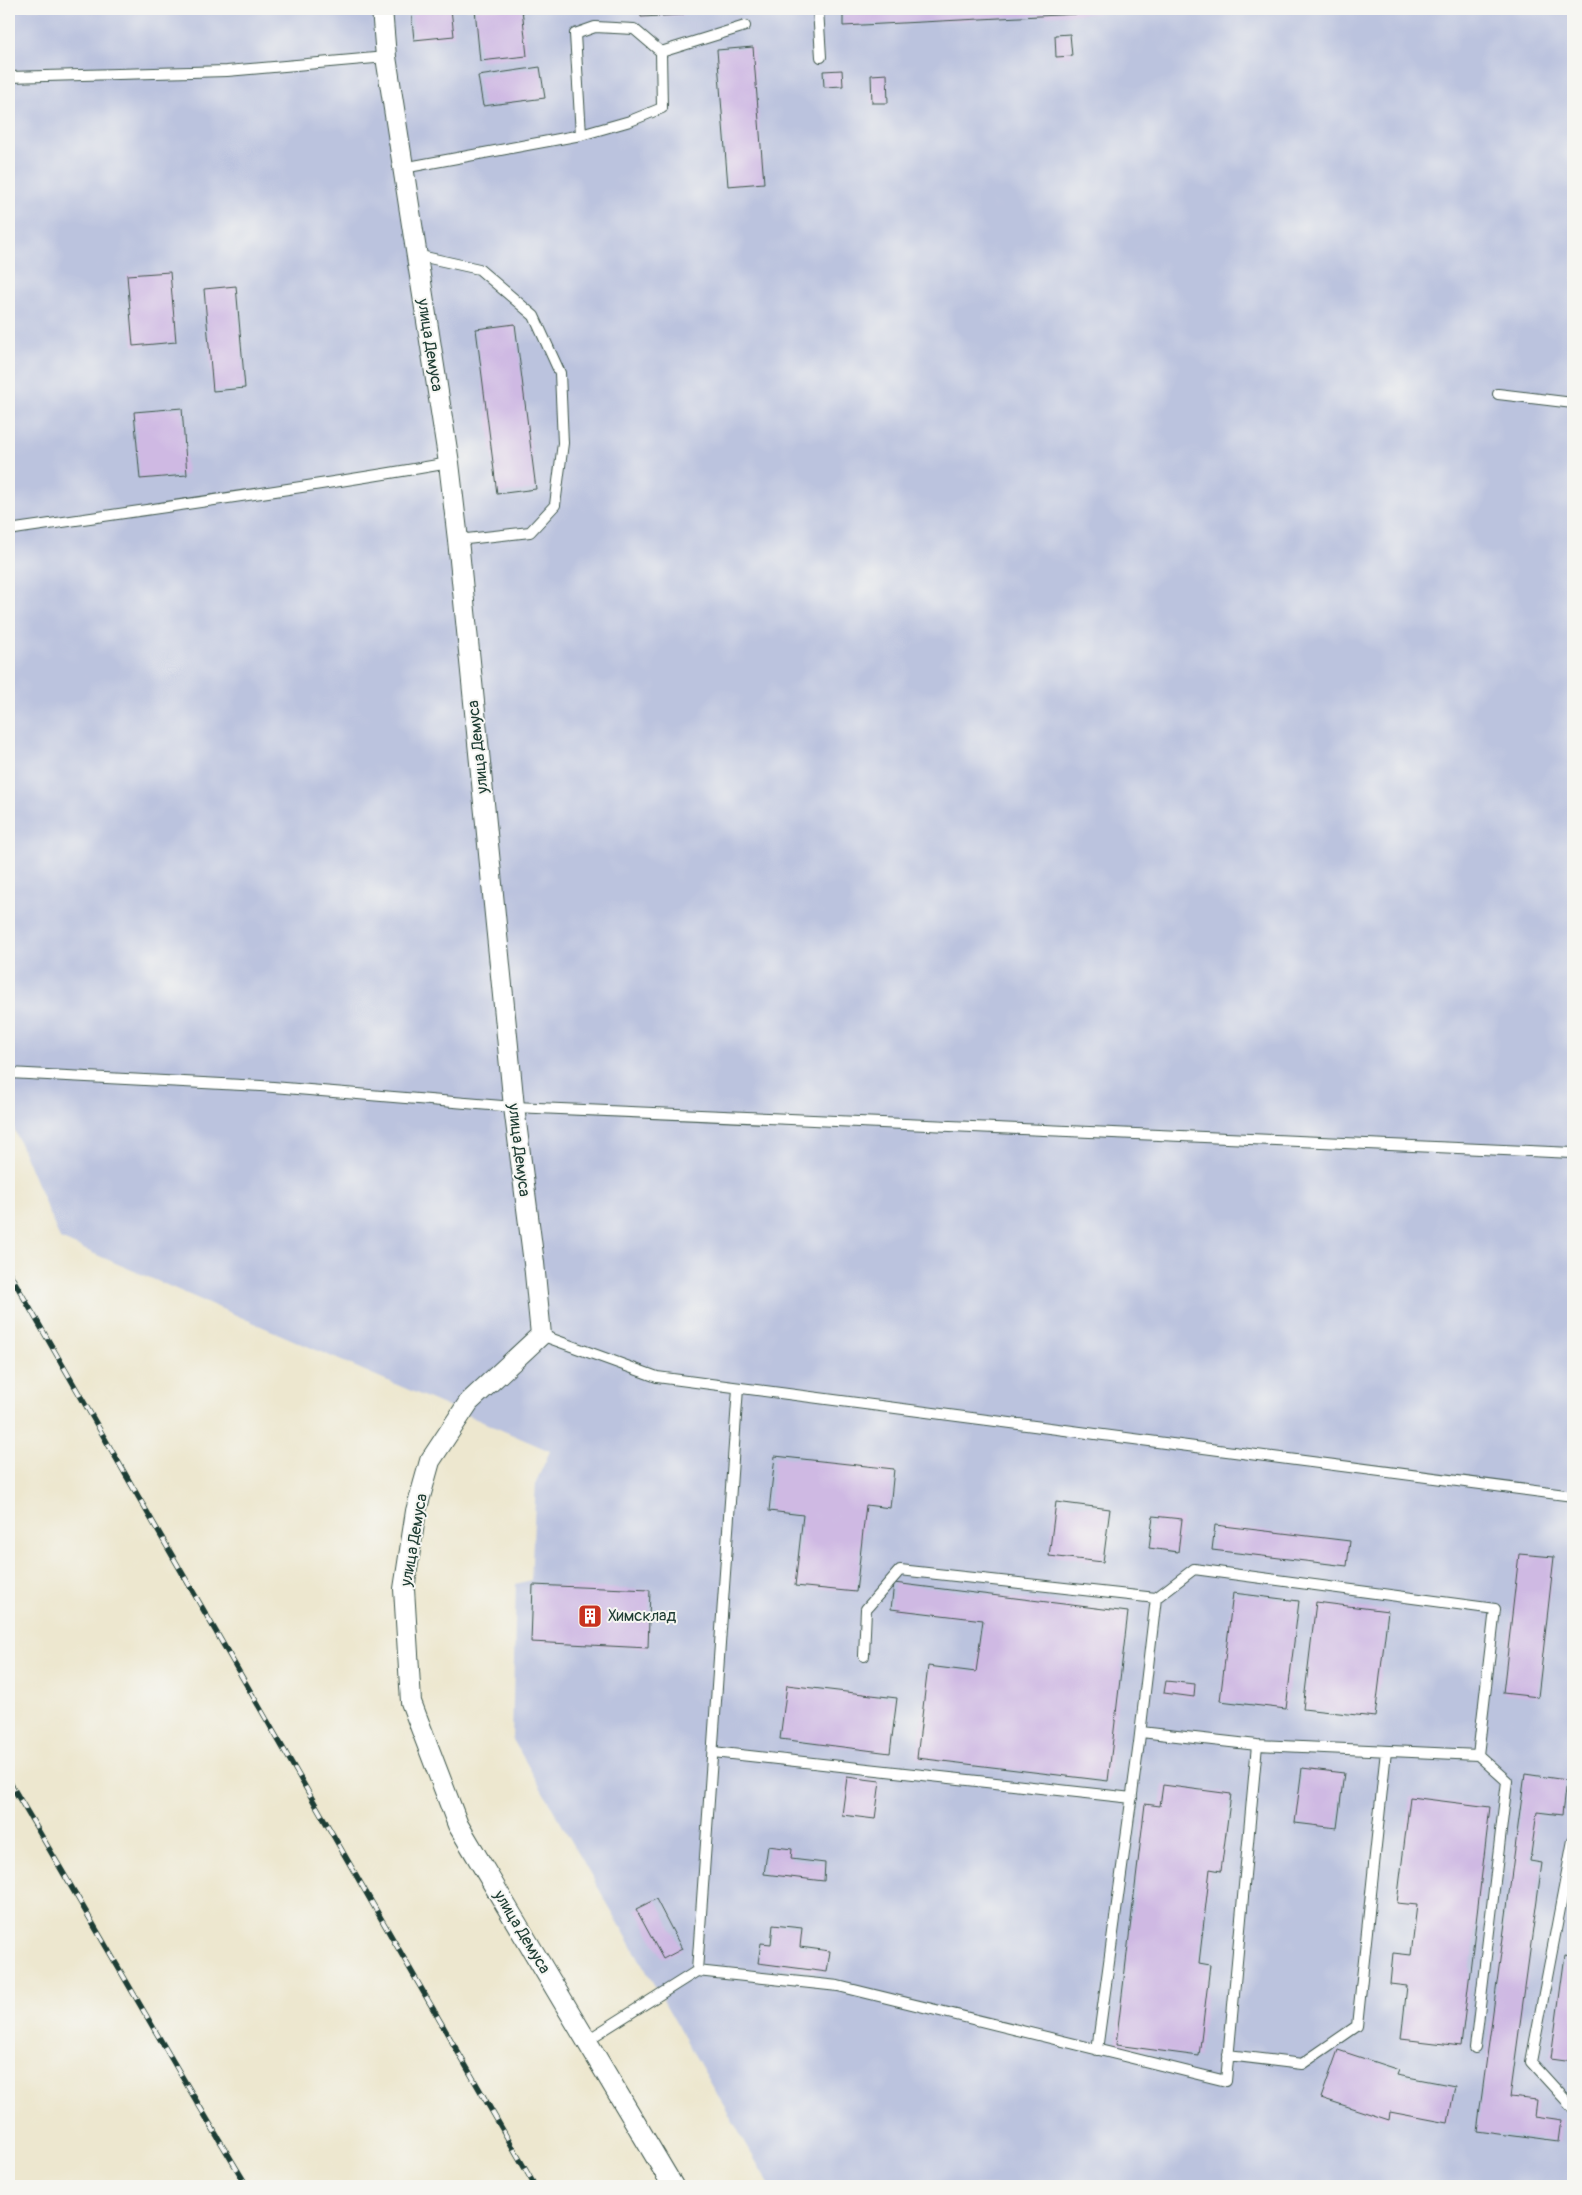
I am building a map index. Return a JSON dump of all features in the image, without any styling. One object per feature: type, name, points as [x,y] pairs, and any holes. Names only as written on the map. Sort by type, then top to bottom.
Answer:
[{"type":"street","name":"улица Демуса","points":[[382,9],[386,57],[449,464],[514,1108],[541,1334],[469,1402],[430,1461],[416,1511],[404,1589],[411,1702],[458,1825],[673,2186]]},
{"type":"lane","points":[[818,9],[821,57]]},
{"type":"lane","points":[[661,52],[745,26]]},
{"type":"lane","points":[[403,168],[581,135],[630,121],[662,108],[661,52],[634,29],[595,27],[575,34],[581,135]]},
{"type":"lane","points":[[9,77],[228,71],[386,57]]},
{"type":"lane","points":[[416,255],[480,269],[534,316],[560,373],[563,443],[555,505],[530,532],[458,540]]},
{"type":"lane","points":[[1498,394],[1573,403]]},
{"type":"lane","points":[[9,530],[262,492],[328,484],[449,464]]},
{"type":"lane","points":[[9,1073],[261,1086],[514,1108],[1573,1152]]},
{"type":"lane","points":[[541,1334],[657,1377],[1573,1496]]},
{"type":"lane","points":[[697,1971],[738,1388]]},
{"type":"lane","points":[[864,1656],[866,1609],[900,1570],[1156,1598],[1194,1569],[1494,1609],[1478,1754]]},
{"type":"lane","points":[[1096,2050],[1141,1732],[1156,1598]]},
{"type":"lane","points":[[1141,1732],[1257,1745],[1478,1754],[1507,1781],[1474,2048]]},
{"type":"lane","points":[[586,2041],[697,1971],[838,1986],[1226,2081],[1257,1745]]},
{"type":"lane","points":[[1228,2055],[1302,2064],[1356,2026],[1386,1751]]},
{"type":"lane","points":[[712,1752],[1132,1798]]},
{"type":"lane","points":[[1573,1840],[1531,2062],[1573,2108]]},
{"type":"shaded area","points":[[9,9],[1573,9],[1573,2186],[770,2186],[512,1738],[516,1584],[531,1580],[536,1482],[550,1451],[60,1239],[9,1117]]},
{"type":"building","points":[[411,9],[451,9],[454,36],[414,40]]},
{"type":"building","points":[[475,9],[522,9],[527,56],[480,61]]},
{"type":"building","points":[[640,9],[683,9],[683,15],[641,17]]},
{"type":"building","points":[[843,9],[1098,9],[1098,13],[843,26]]},
{"type":"building","points":[[1070,34],[1072,56],[1056,57],[1055,35]]},
{"type":"building","points":[[753,47],[764,183],[728,186],[717,50]]},
{"type":"building","points":[[540,67],[545,98],[483,106],[478,76]]},
{"type":"building","points":[[842,70],[843,86],[824,87],[823,71]]},
{"type":"building","points":[[887,74],[888,103],[872,103],[871,75]]},
{"type":"building","points":[[170,272],[176,342],[133,346],[127,275]]},
{"type":"building","points":[[236,286],[245,388],[213,391],[204,289]]},
{"type":"building","points":[[515,324],[536,489],[497,494],[476,329]]},
{"type":"building","points":[[182,408],[187,475],[140,479],[134,412]]},
{"type":"building","points":[[775,1456],[894,1469],[890,1508],[866,1505],[856,1592],[795,1586],[803,1515],[769,1511]]},
{"type":"building","points":[[1056,1502],[1110,1509],[1103,1562],[1049,1556]]},
{"type":"building","points":[[1153,1516],[1182,1519],[1178,1552],[1149,1548]]},
{"type":"building","points":[[1215,1525],[1350,1541],[1347,1566],[1212,1550]]},
{"type":"building","points":[[1519,1554],[1554,1557],[1538,1697],[1503,1693]]},
{"type":"building","points":[[894,1583],[1128,1612],[1108,1781],[917,1758],[928,1666],[976,1672],[983,1620],[891,1609]]},
{"type":"building","name":"Химсклад","points":[[533,1585],[650,1590],[648,1648],[531,1642]]},
{"type":"building","points":[[1233,1593],[1299,1601],[1286,1709],[1220,1701]]},
{"type":"building","points":[[1316,1602],[1388,1611],[1375,1717],[1303,1709]]},
{"type":"building","points":[[1166,1681],[1195,1684],[1194,1697],[1164,1693]]},
{"type":"building","points":[[787,1685],[897,1698],[890,1753],[780,1739]]},
{"type":"building","points":[[1302,1768],[1344,1773],[1337,1828],[1295,1823]]},
{"type":"building","points":[[1525,1774],[1566,1780],[1562,1815],[1537,1812],[1530,1861],[1542,1863],[1510,2097],[1537,2100],[1535,2116],[1562,2120],[1559,2142],[1477,2131]]},
{"type":"building","points":[[847,1777],[880,1781],[875,1819],[842,1815]]},
{"type":"building","points":[[1163,1785],[1231,1794],[1221,1871],[1210,1869],[1199,1963],[1210,1965],[1199,2056],[1116,2045],[1145,1804],[1160,1806]]},
{"type":"building","points":[[1410,1797],[1490,1807],[1461,2046],[1401,2039],[1407,1986],[1390,1984],[1393,1953],[1411,1955],[1417,1905],[1397,1903]]},
{"type":"building","points":[[768,1846],[792,1849],[791,1859],[825,1863],[824,1881],[764,1874]]},
{"type":"building","points":[[656,1899],[682,1949],[663,1959],[636,1909]]},
{"type":"building","points":[[773,1925],[802,1928],[800,1947],[830,1951],[827,1972],[758,1963],[761,1943],[771,1944]]},
{"type":"building","points":[[1565,1955],[1573,1956],[1573,2061],[1551,2058]]},
{"type":"building","points":[[1338,2050],[1399,2070],[1397,2075],[1455,2086],[1448,2123],[1390,2112],[1389,2120],[1321,2098]]},
{"type":"railway","points":[[9,1272],[535,2186]]},
{"type":"railway","points":[[9,1781],[247,2186]]},
{"type":"place","name":"Химсклад","points":[[590,1616]]}]
